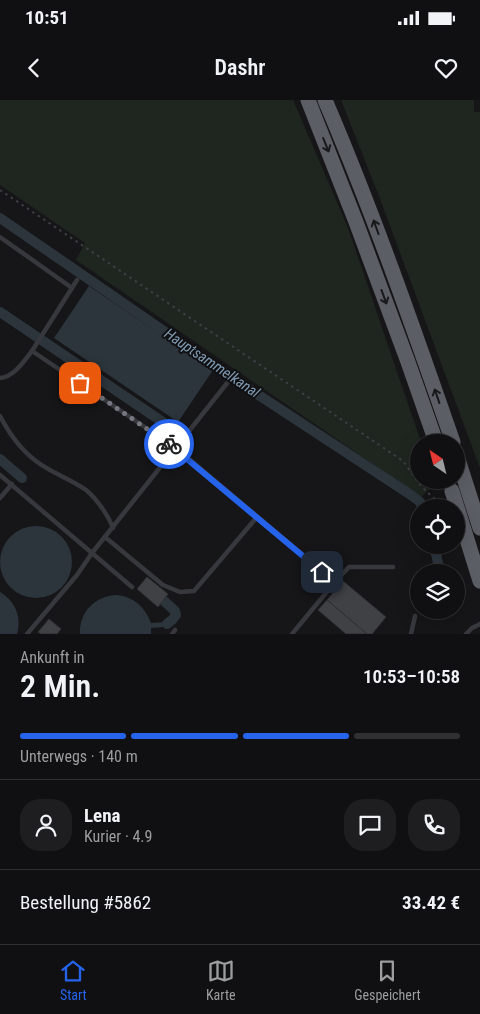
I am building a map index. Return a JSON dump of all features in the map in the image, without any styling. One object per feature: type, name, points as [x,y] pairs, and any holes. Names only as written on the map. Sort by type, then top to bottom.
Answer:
[{"type":"highway","points":[[308,100],[356,222],[433,434]]},
{"type":"highway","points":[[328,104],[374,221],[450,434]]},
{"type":"highway","points":[[465,479],[480,528]]},
{"type":"highway","points":[[451,489],[480,581]]},
{"type":"lane","points":[[0,237],[72,288]]},
{"type":"lane","points":[[0,378],[4,378],[19,367],[32,351],[77,280]]},
{"type":"lane","points":[[32,351],[176,448],[335,582]]},
{"type":"lane","points":[[27,634],[77,575],[92,553],[228,382]]},
{"type":"lane","points":[[0,416],[7,430],[36,462],[86,491],[108,515],[112,528]]},
{"type":"lane","points":[[0,475],[132,587]]},
{"type":"lane","points":[[0,498],[12,484]]},
{"type":"lane","points":[[105,537],[163,585],[180,592],[194,590],[257,517]]},
{"type":"lane","points":[[292,634],[349,567],[393,567]]},
{"type":"lane","points":[[411,634],[414,619]]},
{"type":"lane","points":[[466,634],[480,624]]},
{"type":"path","points":[[0,190],[403,461],[421,486],[435,499]]},
{"type":"shaded area","points":[[0,100],[293,100],[348,228],[418,434],[410,434],[410,489],[430,489],[421,497],[76,260],[85,243],[0,185]]},
{"type":"shaded area","points":[[341,100],[474,100],[474,112],[480,112],[480,468],[379,196]]},
{"type":"shaded area","points":[[89,286],[213,370],[178,422],[54,338]]},
{"type":"shaded area","points":[[36,526],[56,532],[66,542],[72,562],[66,582],[56,592],[36,598],[16,592],[6,582],[0,562],[6,542],[16,532]]},
{"type":"shaded area","points":[[0,592],[10,600],[16,610],[19,622],[17,634],[0,634]]},
{"type":"shaded area","points":[[117,595],[129,598],[138,604],[146,612],[151,623],[165,622],[174,616],[180,615],[167,626],[151,628],[151,634],[80,634],[80,626],[85,612],[102,598]]},
{"type":"building","points":[[147,577],[168,594],[158,607],[137,589]]},
{"type":"building","points":[[343,581],[386,617],[372,634],[367,634],[327,600]]},
{"type":"building","points":[[327,600],[367,634],[346,634],[318,610]]},
{"type":"building","points":[[49,619],[61,629],[57,634],[41,634],[38,632]]},
{"type":"waterway","name":"Hauptsammelkanal","points":[[0,218],[216,367],[416,499]]},
{"type":"waterway","points":[[0,312],[173,429]]},
{"type":"waterway","name":"Hauptsammelkanal","points":[[0,459],[22,478]]},
{"type":"waterway","name":"Hauptsammelkanal","points":[[436,554],[438,564]]},
{"type":"waterway","points":[[163,600],[175,611],[176,615],[167,624]]},
{"type":"way so far","points":[[80,383],[169,444]]},
{"type":"route","points":[[169,444],[322,572]]}]
